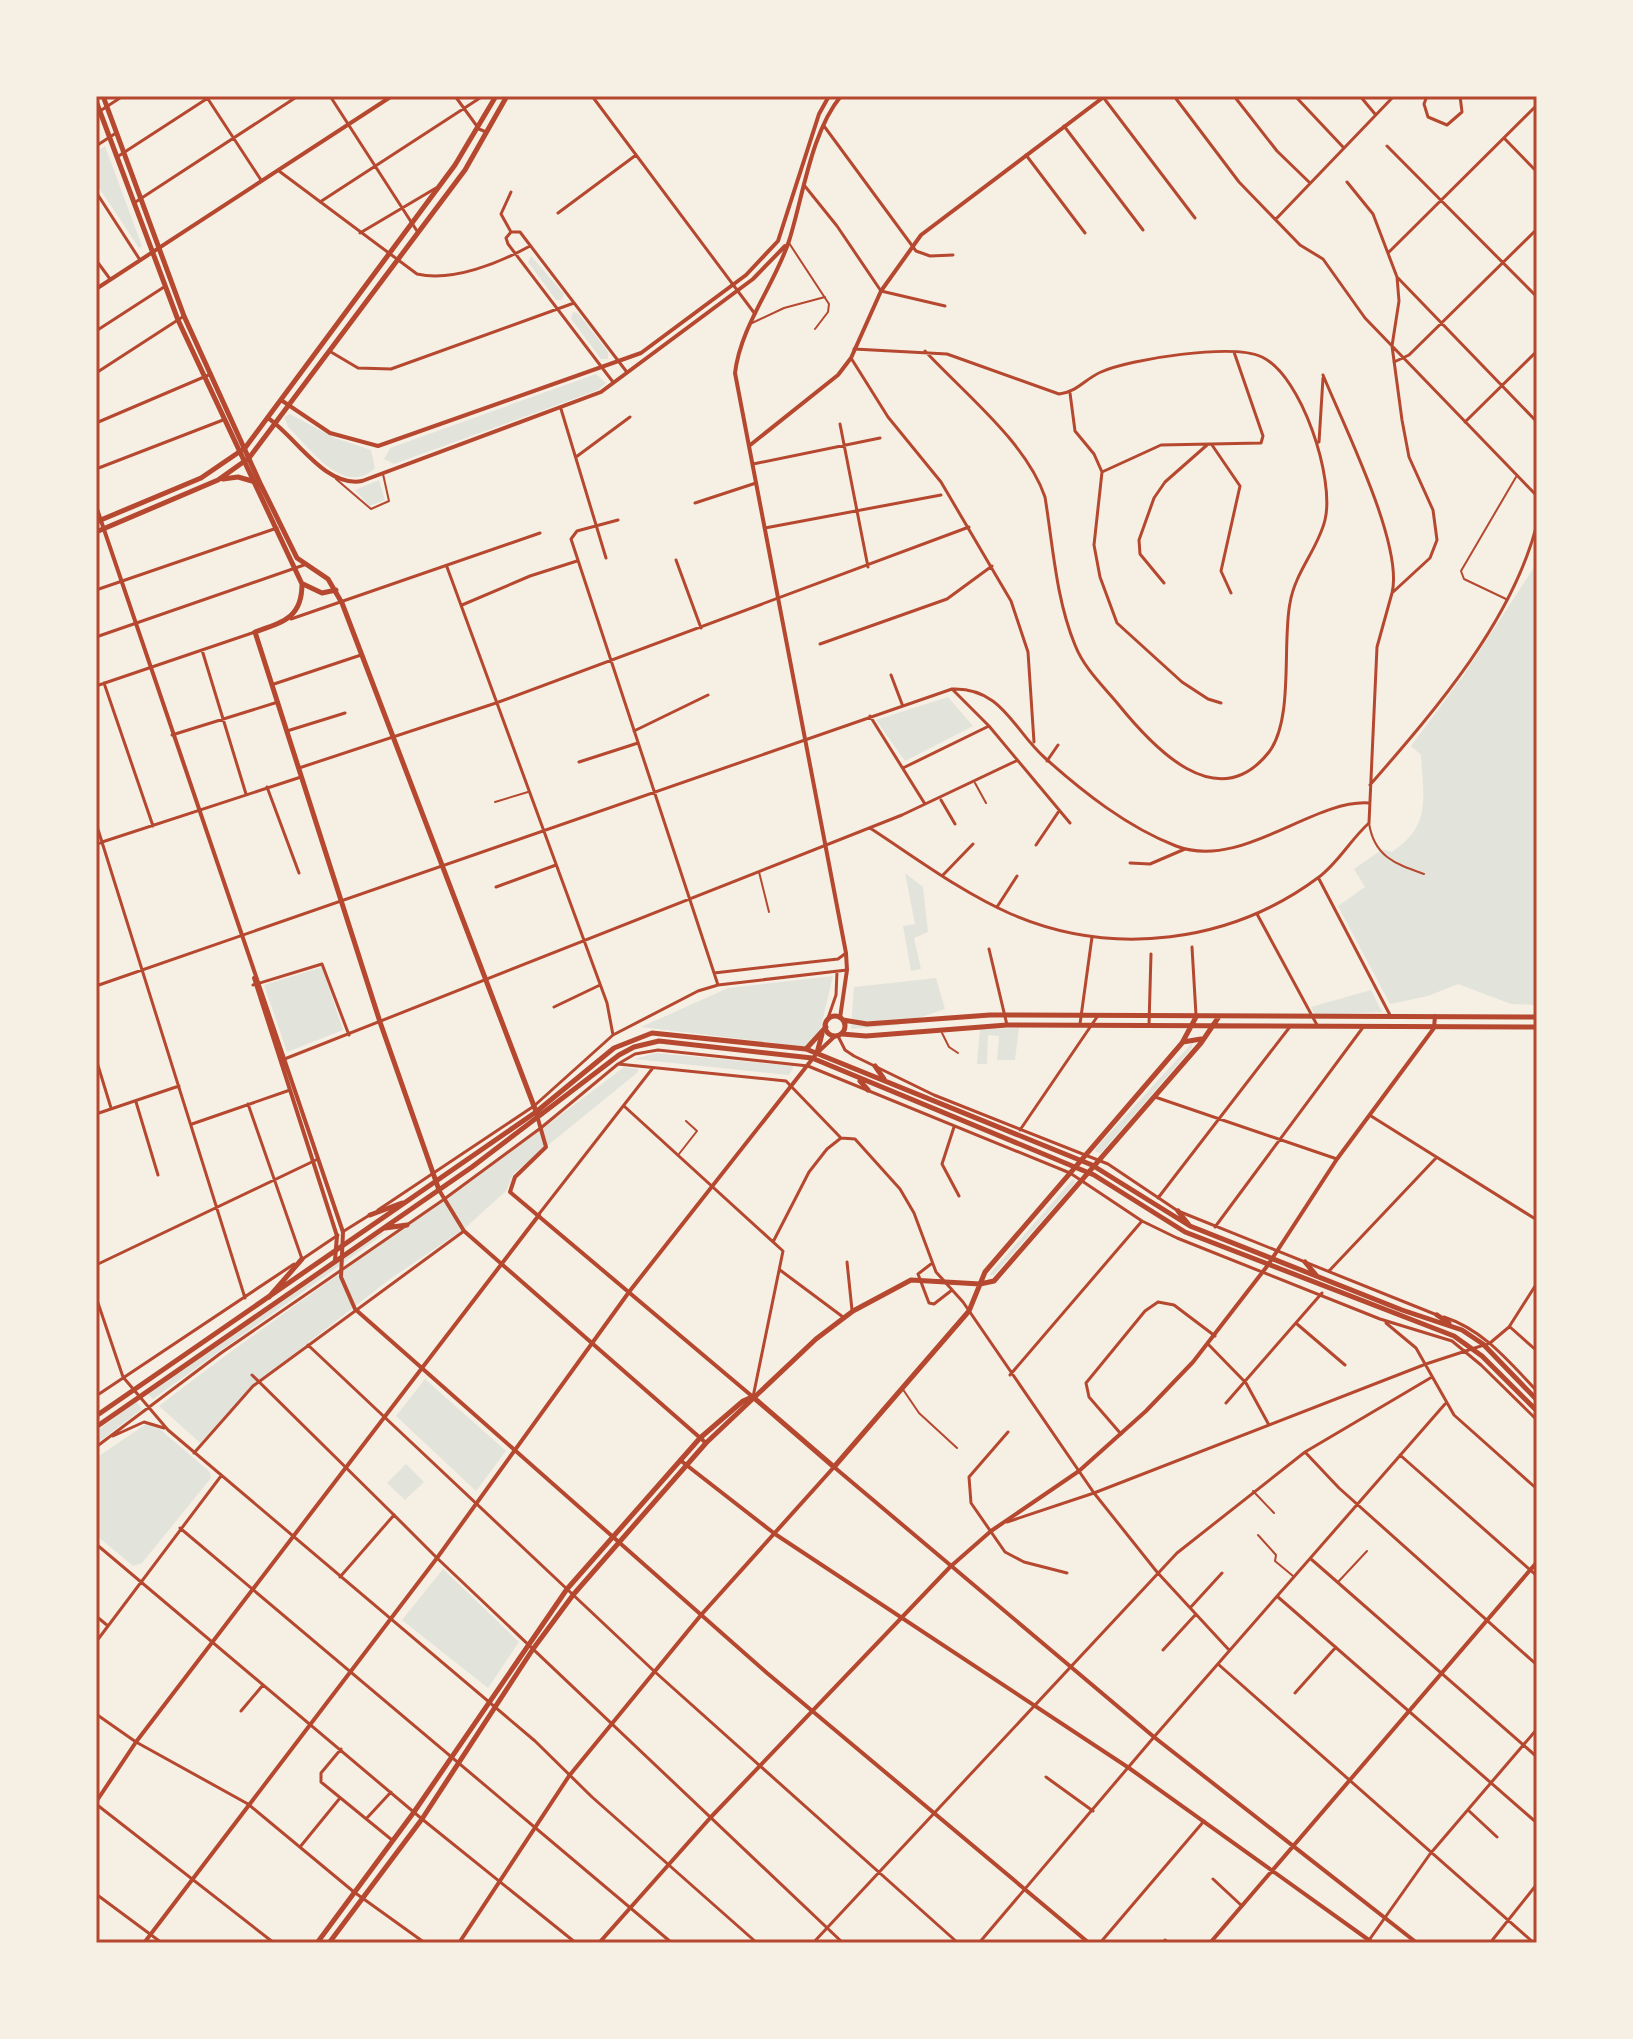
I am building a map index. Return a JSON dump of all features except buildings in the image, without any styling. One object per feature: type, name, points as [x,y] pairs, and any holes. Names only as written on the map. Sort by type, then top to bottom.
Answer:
[{"type":"main road","points":[[103,96],[123,153],[151,253],[168,285]]},
{"type":"main road","points":[[98,521],[201,478],[245,448],[439,186],[479,129],[496,96]]},
{"type":"main road","points":[[96,532],[218,480],[249,458],[489,133],[507,96]]},
{"type":"main road","points":[[96,101],[116,157],[158,248],[181,318],[252,481],[293,553],[304,565],[325,577],[342,603],[536,1112]]},
{"type":"main road","points":[[226,418],[245,448],[302,584],[299,607],[291,619],[255,632],[380,1022],[439,1190]]},
{"type":"main road","points":[[218,480],[238,477],[252,481]]},
{"type":"main road","points":[[302,584],[322,593],[336,590]]},
{"type":"main road","points":[[806,1049],[825,1027],[842,1019],[867,1024],[1005,1016],[1537,1017]]},
{"type":"main road","points":[[1196,1017],[1201,1041]]},
{"type":"main road","points":[[1381,1025],[1391,1017]]},
{"type":"main road","points":[[329,1943],[422,1819],[533,1649],[573,1595],[617,1541],[706,1443],[843,1317],[906,1281],[919,1278],[944,1283],[990,1283],[1218,1018]]},
{"type":"main road","points":[[838,1035],[842,1019]]},
{"type":"main road","points":[[825,1027],[838,1035],[866,1036],[941,1028],[1080,1024],[1537,1027]]},
{"type":"main road","points":[[753,1397],[834,1467],[969,1311],[985,1272],[1196,1025]]},
{"type":"main road","points":[[814,1056],[825,1027]]},
{"type":"main road","points":[[96,1427],[439,1190],[614,1048],[648,1033],[806,1049],[857,1077],[1072,1170],[1086,1172],[1165,1222],[1266,1267],[1442,1331],[1473,1347],[1537,1411]]},
{"type":"main road","points":[[1182,1043],[1194,1038],[1201,1041]]},
{"type":"main road","points":[[96,1416],[619,1055],[643,1043],[679,1042],[814,1056],[885,1080],[1092,1165],[1190,1226],[1416,1315],[1453,1326]]},
{"type":"main road","points":[[875,1066],[885,1080]]},
{"type":"main road","points":[[857,1077],[868,1090]]},
{"type":"main road","points":[[370,1215],[407,1201]]},
{"type":"main road","points":[[1178,1211],[1190,1226]]},
{"type":"main road","points":[[384,1228],[407,1225]]},
{"type":"main road","points":[[268,1298],[302,1259]]},
{"type":"main road","points":[[1305,1262],[1317,1276]]},
{"type":"main road","points":[[1437,1315],[1486,1343],[1537,1400]]},
{"type":"main road","points":[[317,1943],[414,1812],[567,1589],[700,1438],[743,1401],[753,1397]]},
{"type":"street","points":[[100,111],[123,96]]},
{"type":"street","points":[[137,201],[298,96]]},
{"type":"street","points":[[330,96],[417,231]]},
{"type":"street","points":[[96,289],[392,96]]},
{"type":"street","points":[[455,96],[479,129],[489,133]]},
{"type":"street","points":[[320,202],[483,96]]},
{"type":"street","points":[[592,96],[755,315]]},
{"type":"street","points":[[281,400],[330,433],[378,446],[603,369],[654,346],[767,256],[778,241],[816,124],[829,96]]},
{"type":"street","points":[[841,96],[824,126],[789,242],[750,325],[735,373],[846,953],[842,1019]]},
{"type":"street","points":[[1174,96],[1239,182],[1300,245],[1323,259],[1352,295],[1365,318],[1537,496]]},
{"type":"street","points":[[1234,96],[1277,151],[1309,182]]},
{"type":"street","points":[[1295,96],[1343,147]]},
{"type":"street","points":[[1360,96],[1375,114]]},
{"type":"street","points":[[1276,219],[1394,96]]},
{"type":"street","points":[[1427,96],[1428,117],[1447,125],[1462,112],[1460,96]]},
{"type":"street","points":[[116,157],[208,97],[262,181]]},
{"type":"street","points":[[749,446],[825,387],[851,358],[881,291],[912,246],[932,224],[1104,97],[1195,218]]},
{"type":"street","points":[[1389,252],[1537,105]]},
{"type":"street","points":[[824,126],[912,246],[930,256],[953,255]]},
{"type":"street","points":[[1064,126],[1143,230]]},
{"type":"street","points":[[96,146],[116,133]]},
{"type":"street","points":[[1504,138],[1537,172]]},
{"type":"street","points":[[1387,146],[1537,297]]},
{"type":"street","points":[[558,213],[636,155]]},
{"type":"street","points":[[1026,155],[1085,233]]},
{"type":"street","points":[[279,171],[395,261],[417,274],[438,277],[515,254],[530,246]]},
{"type":"street","points":[[1347,182],[1371,209],[1397,277],[1399,301],[1392,346],[1406,442],[1433,510],[1437,540],[1430,558],[1392,593]]},
{"type":"street","points":[[804,185],[837,226],[881,291],[945,306]]},
{"type":"street","points":[[360,233],[439,186]]},
{"type":"street","points":[[96,192],[140,260]]},
{"type":"street","points":[[511,192],[501,214],[511,232]]},
{"type":"street","points":[[1394,362],[1404,359],[1537,229]]},
{"type":"street","points":[[511,232],[520,232],[628,373]]},
{"type":"street","points":[[511,232],[506,240],[515,254],[614,383]]},
{"type":"street","points":[[268,418],[335,478],[349,484],[383,474],[561,409],[614,383],[737,290],[789,242]]},
{"type":"street","points":[[96,260],[110,280]]},
{"type":"street","points":[[1397,277],[1537,422]]},
{"type":"street","points":[[96,331],[168,285]]},
{"type":"street","points":[[328,350],[358,368],[391,369],[574,303]]},
{"type":"street","points":[[96,373],[181,318]]},
{"type":"street","points":[[854,349],[925,351],[956,357],[1059,394],[1070,393],[1100,372],[1126,365],[1234,352],[1254,354],[1275,367],[1290,387],[1319,446]]},
{"type":"street","points":[[870,828],[997,907],[1033,923],[1092,937],[1174,937],[1235,924],[1257,914],[1318,878],[1369,823],[1373,677],[1396,572],[1373,499],[1323,375],[1319,446],[1326,514],[1290,602],[1279,725],[1269,751],[1261,759],[1234,775],[1211,779],[1166,756],[1082,659],[1063,605],[1045,497],[1038,478],[1016,447],[925,351]]},
{"type":"street","points":[[1465,422],[1537,351]]},
{"type":"street","points":[[1102,472],[1161,445],[1257,445],[1263,440],[1234,352]]},
{"type":"street","points":[[851,358],[873,397],[932,468],[992,566],[1019,618],[1030,666],[1035,746]]},
{"type":"street","points":[[96,423],[208,376]]},
{"type":"street","points":[[1070,393],[1075,431],[1094,454],[1102,472],[1094,545],[1100,577],[1117,623],[1182,682],[1208,699],[1221,703]]},
{"type":"street","points":[[561,409],[606,558]]},
{"type":"street","points":[[576,457],[630,417]]},
{"type":"street","points":[[96,469],[226,418]]},
{"type":"street","points":[[840,424],[868,567]]},
{"type":"street","points":[[753,464],[880,438]]},
{"type":"street","points":[[1164,583],[1144,560],[1139,540],[1154,498],[1165,482],[1209,445]]},
{"type":"street","points":[[1209,445],[1240,486],[1221,571],[1231,593]]},
{"type":"street","points":[[695,503],[757,483]]},
{"type":"street","points":[[765,528],[941,495]]},
{"type":"street","points":[[96,506],[98,521],[104,529],[291,1090],[343,1232],[335,1260]]},
{"type":"street","points":[[618,520],[571,536],[609,662],[718,985]]},
{"type":"street","points":[[1370,785],[1452,682],[1506,599],[1528,559],[1537,524]]},
{"type":"street","points":[[96,590],[278,527]]},
{"type":"street","points":[[298,769],[496,703],[969,527]]},
{"type":"street","points":[[291,619],[540,533]]},
{"type":"street","points":[[676,560],[701,628]]},
{"type":"street","points":[[461,605],[495,594],[530,576],[577,561]]},
{"type":"street","points":[[96,637],[304,565]]},
{"type":"street","points":[[820,644],[947,599],[992,566]]},
{"type":"street","points":[[447,567],[585,942],[613,1035]]},
{"type":"street","points":[[96,686],[255,632]]},
{"type":"street","points":[[202,650],[246,794]]},
{"type":"street","points":[[272,684],[361,655]]},
{"type":"street","points":[[891,675],[902,704]]},
{"type":"street","points":[[104,683],[153,826]]},
{"type":"street","points":[[952,689],[989,726],[1070,823]]},
{"type":"street","points":[[96,986],[952,689],[970,690],[992,699],[1017,722],[1047,761],[1097,802],[1185,849]]},
{"type":"street","points":[[634,731],[708,695]]},
{"type":"street","points":[[172,735],[278,702]]},
{"type":"street","points":[[286,731],[345,713]]},
{"type":"street","points":[[870,716],[925,804]]},
{"type":"street","points":[[903,768],[989,726]]},
{"type":"street","points":[[579,762],[638,743]]},
{"type":"street","points":[[1047,761],[1058,745]]},
{"type":"street","points":[[282,1060],[870,828],[1016,761]]},
{"type":"street","points":[[96,844],[301,777]]},
{"type":"street","points":[[267,787],[299,873]]},
{"type":"street","points":[[941,798],[955,824]]},
{"type":"street","points":[[1130,863],[1158,862],[1185,849],[1245,844],[1283,832],[1345,803],[1369,803]]},
{"type":"street","points":[[1036,845],[1059,811]]},
{"type":"street","points":[[96,823],[245,1298]]},
{"type":"street","points":[[943,875],[973,844]]},
{"type":"street","points":[[496,887],[556,865]]},
{"type":"street","points":[[997,907],[1017,876]]},
{"type":"street","points":[[1318,878],[1391,1017]]},
{"type":"street","points":[[1257,914],[1317,1025]]},
{"type":"street","points":[[1080,1024],[1092,937]]},
{"type":"street","points":[[1192,947],[1196,1017]]},
{"type":"street","points":[[989,949],[1007,1025]]},
{"type":"street","points":[[714,973],[838,959],[846,953]]},
{"type":"street","points":[[1149,1025],[1151,954]]},
{"type":"street","points":[[256,984],[318,963],[326,967],[349,1035]]},
{"type":"street","points":[[96,1396],[431,1174],[536,1112],[613,1035],[698,991],[718,985],[847,970]]},
{"type":"street","points":[[825,1027],[836,995],[837,972]]},
{"type":"street","points":[[554,1007],[600,985]]},
{"type":"street","points":[[1020,1130],[1098,1016]]},
{"type":"street","points":[[599,1943],[711,1817],[950,1567],[991,1531],[1079,1471],[1121,1434],[1208,1344],[1266,1267],[1369,1114],[1434,1028],[1435,1016]]},
{"type":"street","points":[[1158,1198],[1291,1025]]},
{"type":"street","points":[[1215,1227],[1364,1026]]},
{"type":"street","points":[[144,1943],[437,1558],[629,1292],[814,1056],[838,1035],[847,1052],[1020,1130],[1098,1159],[1178,1211],[1465,1325],[1537,1391]]},
{"type":"street","points":[[96,1447],[147,1407],[443,1200],[542,1127],[618,1064],[644,1051],[669,1049],[808,1066],[1072,1170],[1142,1221],[1266,1267],[1380,1319],[1446,1339],[1466,1351],[1537,1420]]},
{"type":"street","points":[[96,1059],[111,1108]]},
{"type":"street","points":[[618,1064],[775,1078],[793,1086],[841,1138]]},
{"type":"street","points":[[274,1943],[96,1803],[136,1742],[499,1264],[652,1069]]},
{"type":"street","points":[[96,1114],[179,1086]]},
{"type":"street","points":[[191,1125],[291,1090]]},
{"type":"street","points":[[1153,1096],[1337,1159]]},
{"type":"street","points":[[135,1101],[158,1175]]},
{"type":"street","points":[[248,1104],[302,1259]]},
{"type":"street","points":[[536,1112],[545,1149],[515,1177],[510,1192],[753,1397],[783,1251],[624,1106]]},
{"type":"street","points":[[1369,1114],[1537,1220]]},
{"type":"street","points":[[955,1126],[942,1164],[959,1196]]},
{"type":"street","points":[[773,1242],[809,1172],[827,1149],[841,1138],[852,1137],[900,1189],[914,1213],[931,1264],[969,1311],[1010,1375],[1094,1493],[1157,1572],[1229,1650]]},
{"type":"street","points":[[1329,1271],[1437,1157]]},
{"type":"street","points":[[96,1265],[316,1160]]},
{"type":"street","points":[[316,1160],[343,1256],[341,1269],[344,1288],[355,1309],[701,1615],[1089,1943]]},
{"type":"street","points":[[439,1190],[464,1231],[706,1443]]},
{"type":"street","points":[[1010,1375],[1142,1221]]},
{"type":"street","points":[[194,1453],[257,1383],[464,1231]]},
{"type":"street","points":[[847,1262],[853,1311]]},
{"type":"street","points":[[931,1264],[919,1272],[931,1304],[953,1290]]},
{"type":"street","points":[[780,1270],[843,1317]]},
{"type":"street","points":[[1002,1523],[1094,1493],[1486,1343],[1509,1327],[1537,1283]]},
{"type":"street","points":[[1226,1403],[1322,1293]]},
{"type":"street","points":[[96,1297],[123,1377],[168,1430],[496,1707],[757,1943]]},
{"type":"street","points":[[1121,1434],[1089,1397],[1086,1383],[1145,1311],[1158,1302],[1174,1305],[1215,1336]]},
{"type":"street","points":[[1380,1319],[1408,1340],[1426,1364],[1445,1404],[1537,1489]]},
{"type":"street","points":[[1297,1324],[1345,1365]]},
{"type":"street","points":[[1509,1327],[1537,1351]]},
{"type":"street","points":[[1208,1344],[1246,1383],[1269,1425]]},
{"type":"street","points":[[308,1345],[654,1671],[958,1943]]},
{"type":"street","points":[[252,1375],[437,1558],[843,1943]]},
{"type":"street","points":[[813,1943],[1157,1572],[1253,1491],[1305,1452],[1432,1377]]},
{"type":"street","points":[[979,1943],[1276,1595],[1359,1506],[1445,1404]]},
{"type":"street","points":[[106,1440],[144,1422],[156,1423],[168,1430]]},
{"type":"street","points":[[1008,1432],[968,1480],[971,1503],[1010,1556],[1067,1573]]},
{"type":"street","points":[[1305,1452],[1359,1506],[1537,1665]]},
{"type":"street","points":[[1400,1455],[1537,1576]]},
{"type":"street","points":[[680,1460],[775,1534],[1129,1768],[1370,1942],[1430,1854],[1537,1729]]},
{"type":"street","points":[[459,1943],[569,1776],[701,1615],[834,1467],[1154,1737],[1417,1943]]},
{"type":"street","points":[[96,1642],[222,1476]]},
{"type":"street","points":[[340,1577],[394,1515]]},
{"type":"street","points":[[180,1528],[672,1943]]},
{"type":"street","points":[[96,1544],[422,1819],[576,1943]]},
{"type":"street","points":[[1311,1559],[1537,1757]]},
{"type":"street","points":[[1210,1943],[1537,1562]]},
{"type":"street","points":[[1190,1608],[1222,1573]]},
{"type":"street","points":[[1276,1595],[1537,1823]]},
{"type":"street","points":[[1163,1650],[1196,1614]]},
{"type":"street","points":[[96,1616],[108,1626]]},
{"type":"street","points":[[1295,1693],[1336,1647]]},
{"type":"street","points":[[1218,1664],[1534,1943]]},
{"type":"street","points":[[241,1711],[263,1685]]},
{"type":"street","points":[[96,1714],[136,1742],[248,1804],[354,1892],[425,1943]]},
{"type":"street","points":[[341,1749],[320,1777],[324,1786],[392,1840]]},
{"type":"street","points":[[1046,1777],[1093,1811]]},
{"type":"street","points":[[366,1819],[391,1792]]},
{"type":"street","points":[[300,1847],[340,1798]]},
{"type":"street","points":[[1467,1809],[1497,1837]]},
{"type":"street","points":[[1100,1943],[1204,1821]]},
{"type":"street","points":[[1213,1879],[1242,1906]]},
{"type":"street","points":[[1490,1943],[1506,1919],[1537,1884]]},
{"type":"street","points":[[96,1894],[162,1943]]},
{"type":"lane","points":[[789,242],[826,297],[829,309],[815,329]]},
{"type":"lane","points":[[750,325],[784,308],[826,297]]},
{"type":"lane","points":[[335,478],[371,509],[389,501],[383,474]]},
{"type":"lane","points":[[1506,599],[1464,579],[1461,571],[1517,476]]},
{"type":"lane","points":[[974,782],[986,803]]},
{"type":"lane","points":[[495,802],[529,791]]},
{"type":"lane","points":[[1369,823],[1373,841],[1387,861],[1424,874]]},
{"type":"lane","points":[[759,872],[769,912]]},
{"type":"lane","points":[[941,1028],[949,1047],[958,1053]]},
{"type":"lane","points":[[679,1155],[697,1131],[686,1121]]},
{"type":"lane","points":[[901,1388],[919,1413],[957,1448]]},
{"type":"lane","points":[[1253,1491],[1274,1513]]},
{"type":"lane","points":[[1258,1535],[1276,1555],[1275,1561],[1294,1577]]},
{"type":"lane","points":[[1338,1582],[1367,1551]]},
{"type":"shaded area","points":[[105,146],[142,246],[139,248],[96,183],[96,152]]},
{"type":"shaded area","points":[[531,256],[564,294],[562,300],[556,300],[528,262]]},
{"type":"shaded area","points":[[573,312],[578,313],[608,352],[608,359],[601,359],[571,319]]},
{"type":"shaded area","points":[[596,374],[606,383],[598,390],[394,464],[384,459],[390,448]]},
{"type":"shaded area","points":[[290,414],[335,438],[371,450],[375,468],[363,476],[351,477],[328,467],[288,427],[284,417]]},
{"type":"shaded area","points":[[379,480],[385,500],[369,506],[355,490]]},
{"type":"shaded area","points":[[1537,563],[1537,1005],[1511,1004],[1458,984],[1428,996],[1390,1004],[1338,906],[1365,887],[1354,869],[1383,849],[1392,852],[1414,832],[1422,810],[1423,784],[1421,755],[1411,746],[1463,676]]},
{"type":"shaded area","points":[[948,697],[973,726],[905,761],[876,720]]},
{"type":"shaded area","points":[[905,873],[923,887],[928,932],[914,938],[921,969],[911,971],[903,926],[915,924]]},
{"type":"shaded area","points":[[322,967],[343,1030],[287,1052],[264,985]]},
{"type":"shaded area","points":[[833,976],[820,1031],[809,1047],[641,1027],[728,988]]},
{"type":"shaded area","points":[[936,978],[945,1009],[898,1025],[851,1029],[854,987]]},
{"type":"shaded area","points":[[1371,990],[1382,1012],[1315,1015],[1311,1007]]},
{"type":"shaded area","points":[[1019,1028],[1015,1060],[997,1060],[999,1036],[988,1035],[987,1064],[977,1064],[980,1029]]},
{"type":"shaded area","points":[[1193,1042],[1192,1048],[1101,1153],[1096,1152],[1095,1149]]},
{"type":"shaded area","points":[[656,1053],[794,1066],[789,1075],[634,1059]]},
{"type":"shaded area","points":[[624,1067],[638,1069],[638,1072],[514,1173],[506,1191],[464,1229],[390,1279],[251,1387],[200,1443],[159,1406],[509,1153]]},
{"type":"shaded area","points":[[1073,1179],[1076,1182],[994,1275],[989,1275]]},
{"type":"shaded area","points":[[388,1231],[153,1399],[147,1393],[367,1241]]},
{"type":"shaded area","points":[[425,1379],[506,1451],[476,1491],[396,1416]]},
{"type":"shaded area","points":[[136,1401],[142,1409],[96,1444],[96,1432]]},
{"type":"shaded area","points":[[146,1424],[155,1425],[210,1472],[211,1478],[142,1563],[133,1566],[96,1535],[96,1458]]},
{"type":"shaded area","points":[[406,1464],[424,1482],[405,1500],[387,1483]]},
{"type":"shaded area","points":[[443,1569],[519,1642],[488,1688],[402,1620]]}]
